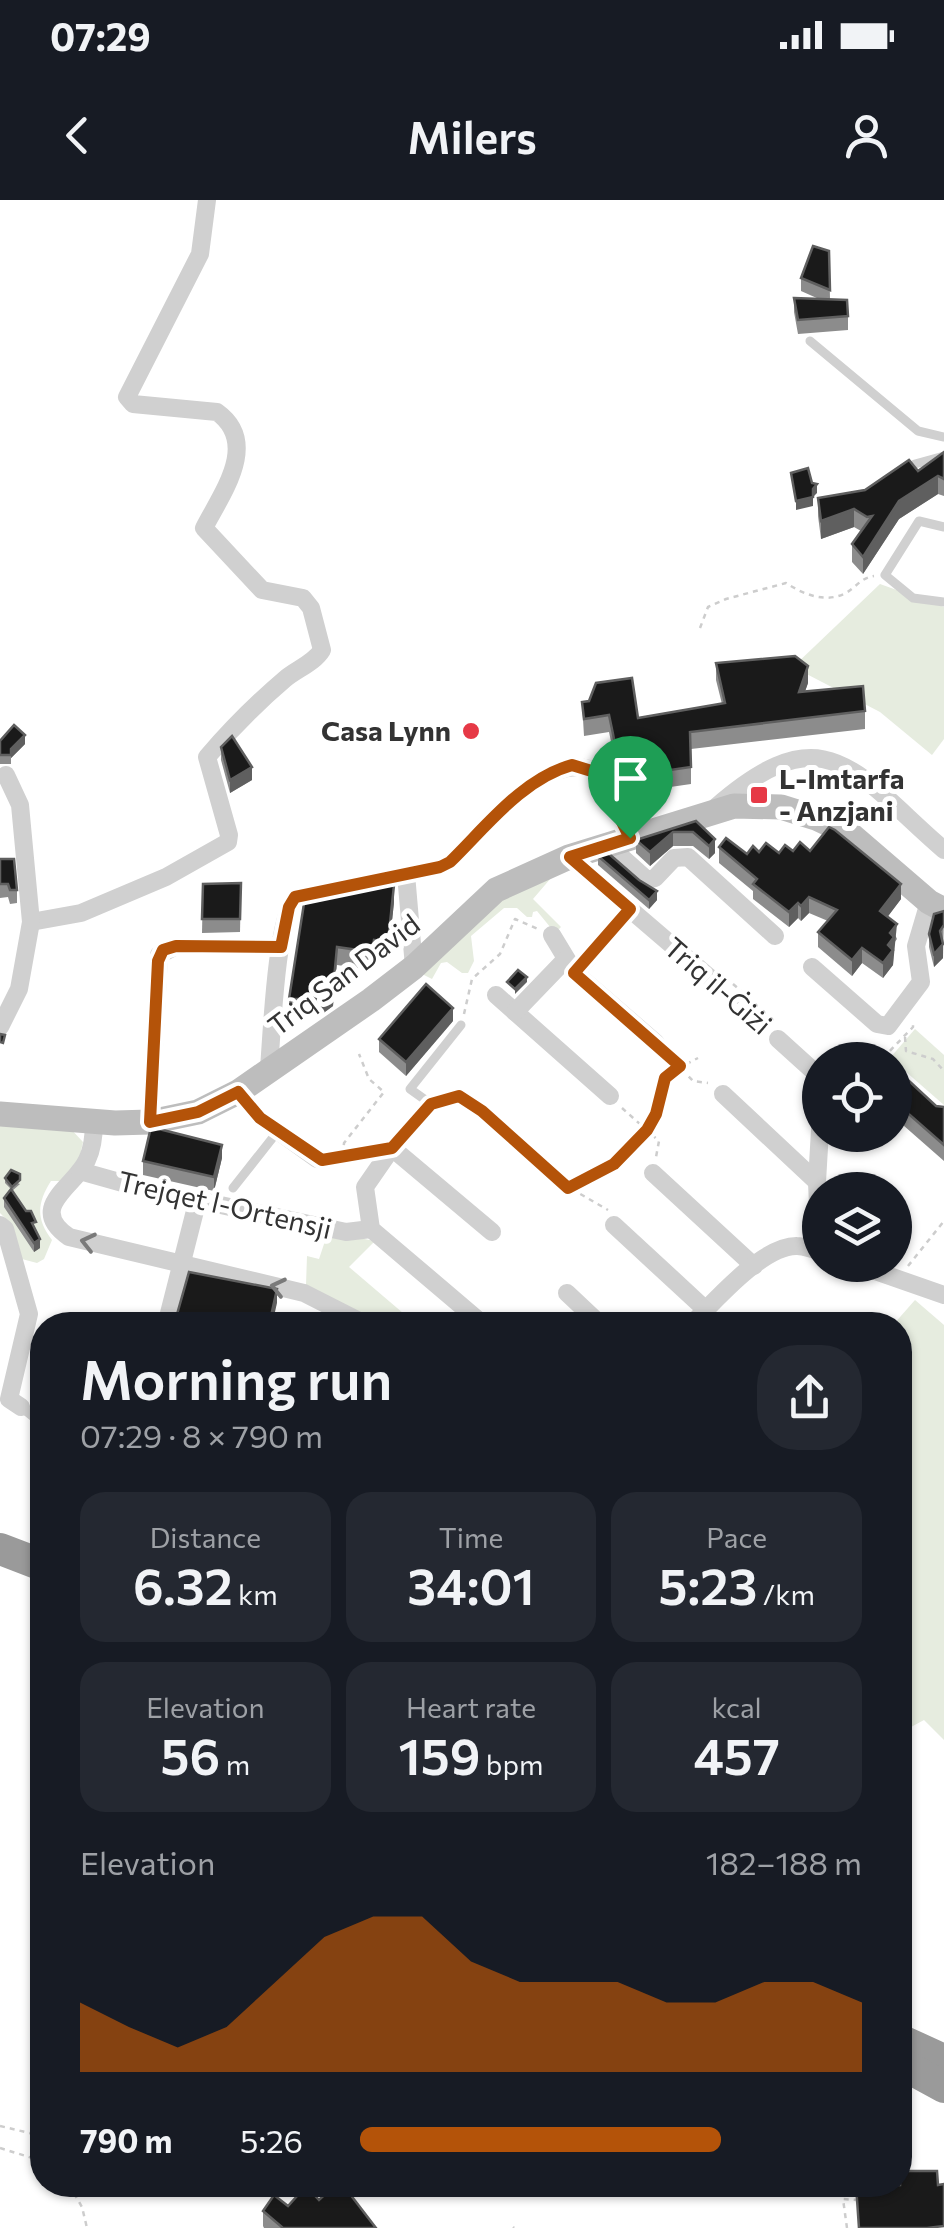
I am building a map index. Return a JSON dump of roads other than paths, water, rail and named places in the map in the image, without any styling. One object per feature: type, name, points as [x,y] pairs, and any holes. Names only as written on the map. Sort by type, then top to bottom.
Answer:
[{"type":"highway","points":[[0,1550],[30,1561]]},
{"type":"highway","points":[[0,1565],[30,1576]]},
{"type":"highway","points":[[912,2045],[944,2060]]},
{"type":"highway","points":[[912,2070],[944,2087]]},
{"type":"street","points":[[32,922],[81,914],[166,876],[226,843],[229,835],[207,758],[261,701],[322,650],[311,608],[303,598],[262,590],[204,528],[234,468],[239,443],[228,420],[218,412],[133,404],[127,397],[200,254],[206,200]]},
{"type":"street","points":[[712,811],[782,762],[813,756],[827,758],[854,771],[944,850]]},
{"type":"street","points":[[268,1068],[281,947],[289,907],[295,897],[450,862],[518,795],[550,773],[572,765],[598,773],[619,841],[648,880],[656,878],[674,858],[688,856],[776,936]]},
{"type":"street","points":[[0,1027],[19,990],[32,922],[20,805],[6,775]]},
{"type":"street","name":"Triq San David","points":[[0,1114],[150,1122],[198,1112],[238,1092],[414,967],[496,890],[570,857],[734,806],[765,805],[826,822],[850,834],[936,906]]},
{"type":"street","name":"Triq il-Ġiżi","points":[[570,857],[724,983]]},
{"type":"street","points":[[406,874],[414,967]]},
{"type":"street","points":[[812,967],[885,1028],[921,982],[916,946],[936,906]]},
{"type":"street","points":[[515,1012],[630,909]]},
{"type":"street","points":[[552,934],[570,966],[656,1043]]},
{"type":"street","points":[[150,1122],[158,961],[163,950],[176,946],[281,947]]},
{"type":"street","points":[[496,995],[610,1096]]},
{"type":"street","name":"Triq il-Ġiżi","points":[[777,1031],[802,1058]]},
{"type":"street","points":[[238,1092],[260,1118],[317,1159],[334,1158]]},
{"type":"street","points":[[723,1094],[806,1172]]},
{"type":"street","points":[[469,1312],[371,1229],[365,1187],[392,1148],[431,1104],[459,1096],[482,1111],[551,1172]]},
{"type":"street","points":[[94,1121],[88,1160],[60,1192],[52,1210],[52,1218],[62,1232],[69,1237],[304,1293],[341,1312]]},
{"type":"street","points":[[392,1148],[492,1232]]},
{"type":"street","name":"Trejqet l-Ortensji","points":[[80,1171],[346,1232],[371,1229]]},
{"type":"street","points":[[653,1173],[754,1266]]},
{"type":"street","points":[[170,1312],[198,1199]]},
{"type":"street","points":[[0,1224],[5,1229],[30,1314],[9,1399],[21,1407]]},
{"type":"street","points":[[614,1225],[706,1310],[774,1251],[802,1247]]},
{"type":"street","points":[[904,1282],[944,1295]]},
{"type":"street","points":[[567,1293],[587,1312]]},
{"type":"lane","points":[[810,341],[918,431],[944,436]]},
{"type":"lane","points":[[888,482],[916,464],[944,456]]},
{"type":"lane","points":[[944,527],[919,521],[885,575],[912,598],[944,602]]},
{"type":"lane","points":[[431,1104],[410,1089],[461,1025]]},
{"type":"lane","points":[[233,1188],[278,1130]]},
{"type":"lane","points":[[21,1407],[30,1414]]},
{"type":"place","name":"Casa Lynn","points":[[471,731]]},
{"type":"place","name":"L-Imtarfa - Anzjani","points":[[759,795]]}]
